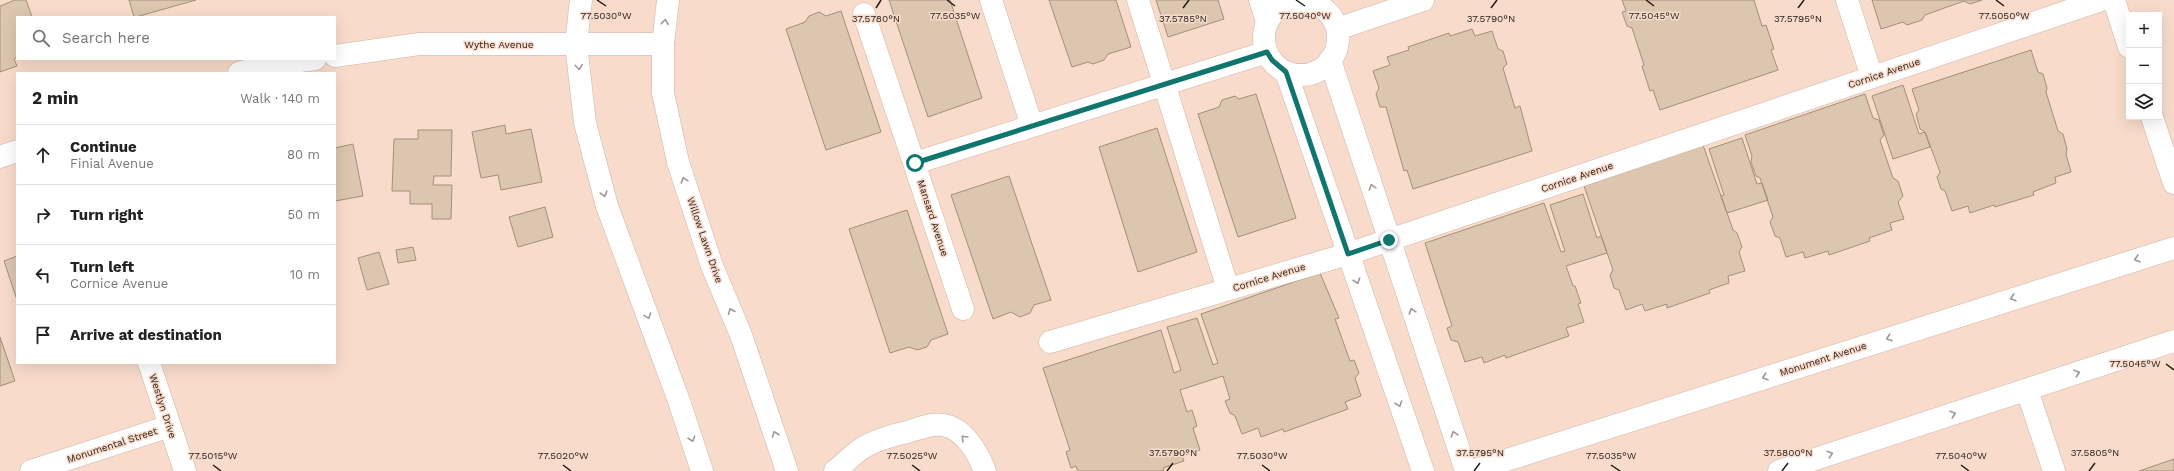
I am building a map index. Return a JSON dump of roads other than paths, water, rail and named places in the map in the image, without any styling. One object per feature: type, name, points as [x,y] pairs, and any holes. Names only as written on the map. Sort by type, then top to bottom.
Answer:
[{"type":"street","points":[[581,0],[576,44],[585,123],[607,206],[679,401],[702,471]]},
{"type":"street","name":"Willow Lawn Drive","points":[[668,0],[663,44],[663,93],[678,162],[712,266],[741,335],[787,471]]},
{"type":"street","points":[[991,0],[1032,126]]},
{"type":"street","points":[[1138,0],[1228,289]]},
{"type":"street","points":[[1260,0],[1267,22],[1264,42],[1267,52],[1275,64],[1286,72],[1298,74],[1310,73],[1321,69],[1330,60],[1338,40],[1337,29],[1327,11],[1309,1],[1297,1],[1285,4],[1275,12],[1267,22]]},
{"type":"street","points":[[1337,29],[1423,0]]},
{"type":"street","points":[[1847,0],[1872,77]]},
{"type":"street","name":"Cornice Avenue","points":[[1050,342],[1348,254],[2101,0]]},
{"type":"street","points":[[2114,0],[2126,38]]},
{"type":"street","name":"Mansard Avenue","points":[[864,14],[963,308]]},
{"type":"street","name":"Wythe Avenue","points":[[336,56],[419,44],[663,44]]},
{"type":"street","points":[[915,163],[1267,52]]},
{"type":"street","points":[[242,72],[262,66],[307,60]]},
{"type":"street","points":[[1330,60],[1466,471]]},
{"type":"street","points":[[1286,72],[1422,471]]},
{"type":"street","points":[[2153,120],[2174,183]]},
{"type":"street","points":[[0,157],[16,151]]},
{"type":"street","name":"Monument Avenue","points":[[1472,471],[2174,248]]},
{"type":"street","points":[[1779,471],[2174,341]]},
{"type":"street","name":"Westlyn Drive","points":[[149,364],[185,471]]},
{"type":"street","points":[[2027,390],[2054,471]]},
{"type":"street","points":[[835,471],[870,443],[931,425],[942,425],[956,430],[964,437],[972,447],[985,471]]},
{"type":"street","name":"Monumental Street","points":[[31,471],[170,426]]}]
